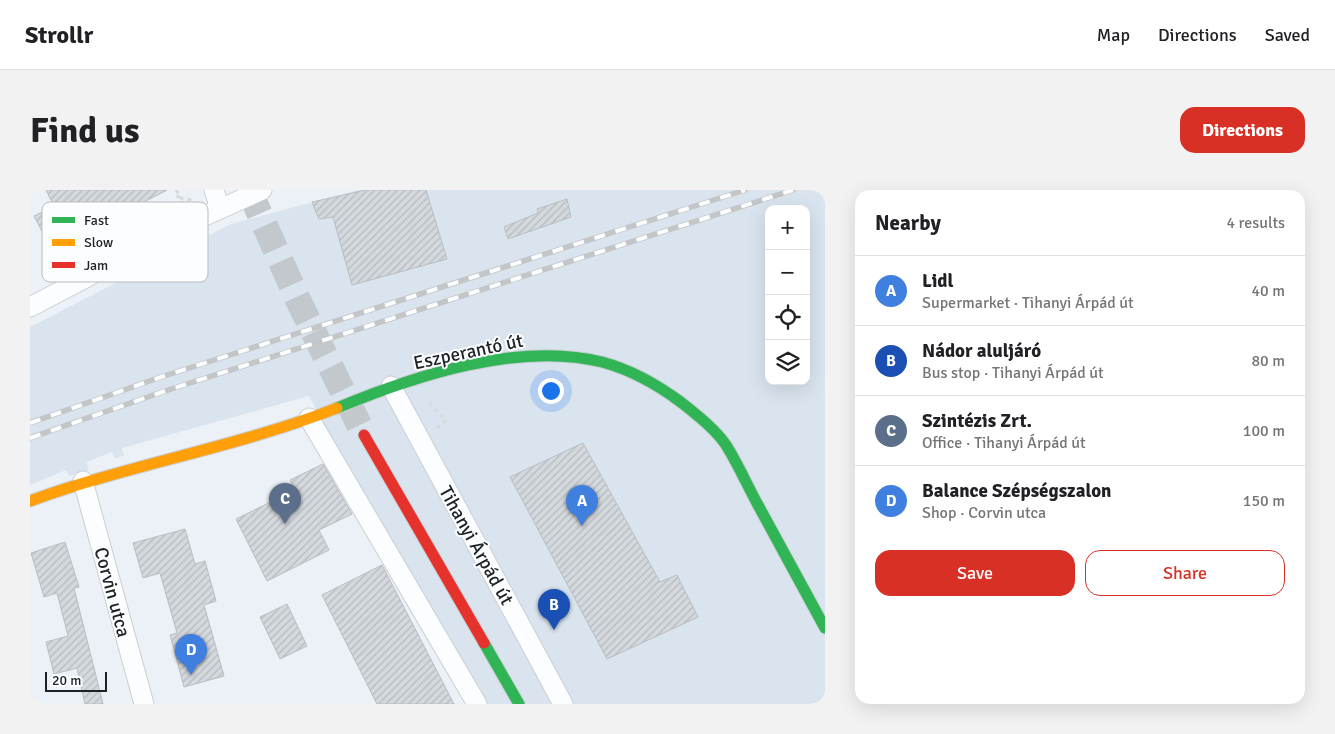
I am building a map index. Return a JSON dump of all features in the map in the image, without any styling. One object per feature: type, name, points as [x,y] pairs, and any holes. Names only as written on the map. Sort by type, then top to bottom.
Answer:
[{"type":"street","points":[[214,190],[220,209]]},
{"type":"street","points":[[208,215],[262,190]]},
{"type":"street","points":[[30,307],[78,282]]},
{"type":"street","name":"Eszperantó út","points":[[30,501],[83,481],[309,418],[391,386],[483,363],[557,355],[599,360],[644,378],[689,408],[725,444],[825,628]]},
{"type":"street","name":"Tihanyi Árpád út","points":[[391,386],[563,704]]},
{"type":"street","points":[[309,418],[477,704]]},
{"type":"street","points":[[364,435],[520,704]]},
{"type":"street","name":"Corvin utca","points":[[83,481],[144,704]]},
{"type":"path","points":[[429,403],[446,420],[430,435]]},
{"type":"shaded area","points":[[358,190],[825,190],[825,704],[478,704],[309,396],[122,448],[124,455],[115,459],[112,452],[86,462],[89,470],[69,476],[66,470],[30,485],[30,327],[118,282],[208,282],[208,236],[231,224]]},
{"type":"building","points":[[46,190],[167,190],[144,202],[52,202]]},
{"type":"building","points":[[366,190],[426,190],[447,259],[352,285],[333,217],[319,219],[312,202]]},
{"type":"building","points":[[567,199],[571,217],[508,239],[504,227],[538,213],[537,209]]},
{"type":"building","points":[[42,212],[42,231],[34,216]]},
{"type":"building","points":[[583,443],[660,582],[677,575],[698,617],[607,659],[510,477]]},
{"type":"building","points":[[323,464],[352,514],[319,530],[329,550],[267,581],[236,519],[295,490],[290,480]]},
{"type":"building","points":[[185,529],[195,564],[205,561],[216,601],[204,605],[224,676],[184,687],[170,635],[177,633],[160,573],[143,578],[133,543]]},
{"type":"building","points":[[65,542],[79,587],[74,588],[103,704],[85,704],[77,668],[54,674],[46,642],[68,636],[57,593],[44,597],[31,553]]},
{"type":"building","points":[[382,565],[454,704],[377,704],[322,595]]},
{"type":"building","points":[[287,604],[307,646],[280,659],[260,617]]},
{"type":"tunnel","points":[[249,190],[299,302],[364,435]]},
{"type":"railway","points":[[30,423],[161,377],[745,190]]},
{"type":"railway","points":[[30,438],[165,391],[793,190]]},
{"type":"traffic: fast","points":[[337,408],[399,384],[467,365],[502,359],[536,356],[570,357],[602,362],[634,374],[664,390],[682,403],[700,417],[722,439],[825,628]]},
{"type":"traffic: fast","points":[[484,643],[519,704]]},
{"type":"traffic: slow","points":[[30,501],[107,476],[261,434],[337,408]]},
{"type":"traffic: jam","points":[[364,435],[484,643]]},
{"type":"place","name":"Szintézis Zrt.","points":[[285,524]]},
{"type":"place","name":"Lidl","points":[[582,526]]},
{"type":"place","name":"Nádor aluljáró","points":[[554,630]]},
{"type":"place","name":"Balance Szépségszalon","points":[[191,675]]}]
